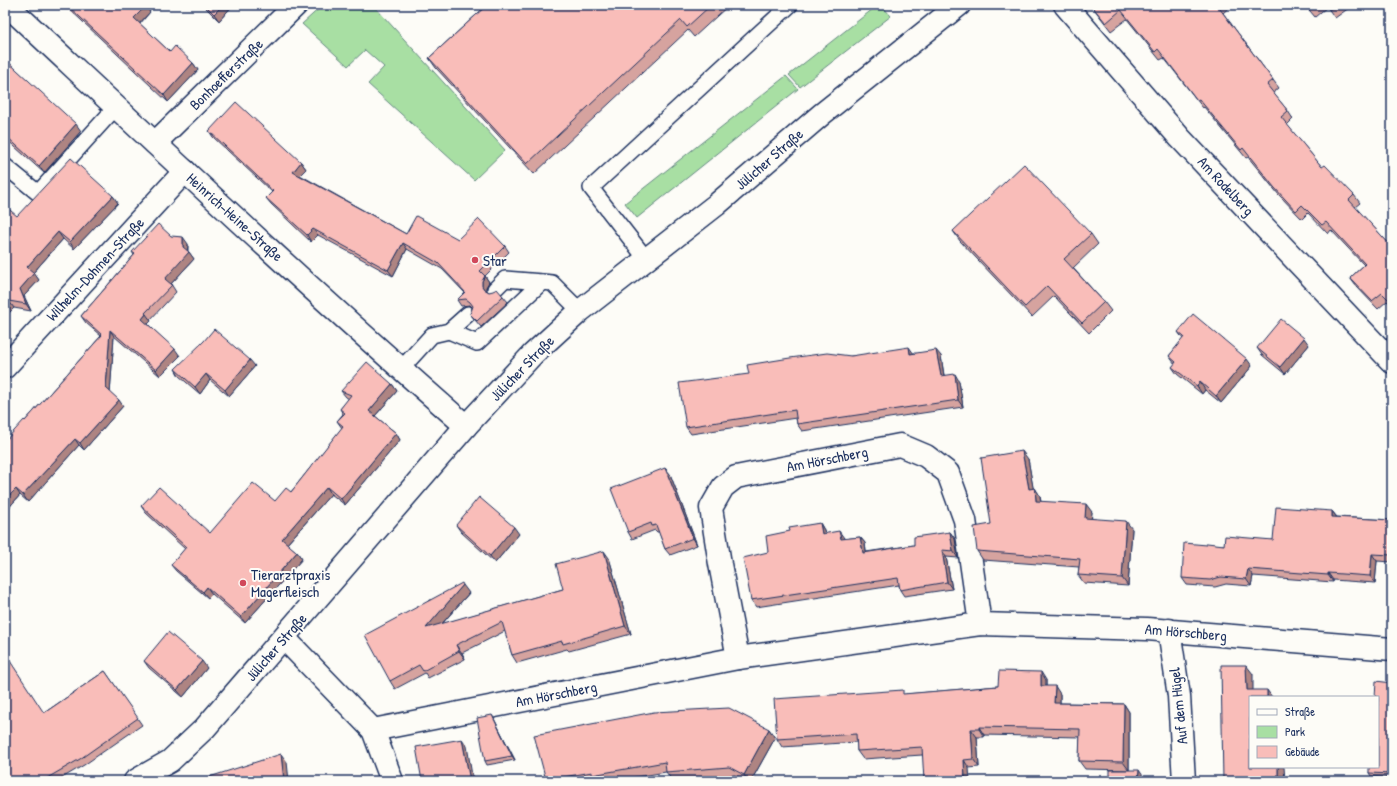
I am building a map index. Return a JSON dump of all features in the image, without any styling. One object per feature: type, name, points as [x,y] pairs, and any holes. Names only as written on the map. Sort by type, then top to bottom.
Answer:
[{"type":"street","name":"Heinrich-Heine-Straße","points":[[7,5],[185,171],[401,369],[466,426]]},
{"type":"street","name":"Bonhoefferstraße","points":[[155,143],[296,5]]},
{"type":"street","name":"Jülicher Straße","points":[[135,781],[170,761],[205,728],[466,426],[533,354],[580,311],[716,205],[822,114],[959,5]]},
{"type":"street","name":"Am Rodelberg","points":[[1065,5],[1180,138],[1391,360]]},
{"type":"street","name":"Wilhelm-Dohmen-Straße","points":[[5,367],[185,171]]},
{"type":"street","name":"Am Hörschberg","points":[[738,658],[711,508],[723,487],[736,477],[900,444],[926,456],[948,474],[965,520],[980,624]]},
{"type":"street","name":"Am Hörschberg","points":[[373,730],[738,658],[980,624],[1169,630],[1392,649]]},
{"type":"street","name":"Auf dem Hügel","points":[[1169,630],[1179,696],[1184,781]]},
{"type":"street","points":[[284,638],[373,730],[392,781]]},
{"type":"lane","points":[[646,260],[591,188],[790,5]]},
{"type":"lane","points":[[5,166],[38,193],[116,107]]},
{"type":"lane","points":[[495,289],[505,279],[552,282],[580,311]]},
{"type":"lane","points":[[449,331],[477,343],[542,282]]},
{"type":"lane","points":[[401,369],[432,335],[449,331],[468,314]]},
{"type":"green space","points":[[323,5],[373,5],[505,150],[474,180],[368,84],[384,67],[365,50],[348,66],[302,24]]},
{"type":"green space","points":[[878,5],[881,5],[891,16],[800,87],[789,75]]},
{"type":"green space","points":[[786,76],[798,89],[637,218],[625,203]]},
{"type":"building","points":[[67,5],[145,5],[146,6],[134,18],[170,52],[175,46],[193,63],[164,95]]},
{"type":"building","points":[[205,5],[223,5],[214,14]]},
{"type":"building","points":[[487,5],[711,5],[687,27],[681,20],[527,164],[429,58]]},
{"type":"building","points":[[1091,5],[1217,5],[1273,80],[1267,85],[1288,111],[1281,117],[1322,167],[1325,165],[1354,195],[1349,200],[1392,247],[1392,303],[1382,293],[1372,301],[1350,278],[1365,264],[1326,222],[1322,225],[1302,205],[1296,211],[1274,187],[1243,148],[1241,150],[1199,99],[1197,100],[1158,49],[1155,52],[1121,10],[1106,23]]},
{"type":"building","points":[[1306,5],[1315,5],[1309,9]]},
{"type":"building","points":[[1326,5],[1336,5],[1330,9]]},
{"type":"building","points":[[5,59],[76,124],[39,166],[5,135]]},
{"type":"building","points":[[236,102],[301,162],[293,172],[406,234],[416,216],[458,239],[479,219],[505,246],[480,271],[485,276],[482,281],[482,286],[489,292],[497,289],[503,296],[477,321],[470,314],[473,306],[470,302],[466,299],[457,300],[465,292],[438,263],[403,243],[388,270],[313,229],[307,235],[266,198],[273,191],[209,131]]},
{"type":"building","points":[[71,158],[113,196],[70,242],[58,232],[27,267],[34,273],[20,289],[26,304],[9,301],[5,305],[5,206],[17,216]]},
{"type":"building","points":[[1024,164],[1091,234],[1064,259],[1104,302],[1082,323],[1047,286],[1025,307],[953,231]]},
{"type":"building","points":[[158,224],[171,236],[183,237],[183,247],[189,252],[165,279],[172,285],[145,313],[146,314],[142,319],[175,349],[156,370],[110,330],[106,388],[119,400],[80,443],[75,439],[23,495],[16,489],[5,500],[5,441],[24,420],[25,421],[102,335],[81,316],[135,254],[132,252]]},
{"type":"building","points":[[1193,314],[1247,359],[1216,396],[1200,382],[1197,386],[1172,367],[1176,362],[1169,356],[1184,337],[1178,332]]},
{"type":"building","points":[[1281,319],[1304,338],[1280,367],[1257,348]]},
{"type":"building","points":[[214,329],[250,360],[225,390],[206,374],[195,387],[175,369],[204,341]]},
{"type":"building","points":[[909,347],[910,354],[936,350],[941,376],[955,374],[958,400],[797,424],[795,410],[686,427],[679,383],[749,374],[747,365],[790,358],[827,353],[851,356]]},
{"type":"building","points":[[367,362],[392,384],[369,411],[396,433],[341,499],[327,487],[282,539],[297,552],[241,617],[207,587],[203,592],[171,565],[186,547],[141,506],[159,487],[210,533],[253,483],[275,501],[286,488],[291,492],[343,426],[337,421],[345,413],[340,409],[351,395],[341,391]]},
{"type":"building","points":[[1022,451],[1029,489],[1035,488],[1036,501],[1086,504],[1085,518],[1126,521],[1122,578],[1078,575],[1080,559],[977,551],[974,527],[991,524],[981,458]]},
{"type":"building","points":[[665,468],[693,538],[665,549],[656,525],[652,526],[651,523],[628,532],[611,489]]},
{"type":"building","points":[[479,497],[514,527],[490,556],[456,525]]},
{"type":"building","points":[[1276,507],[1332,511],[1332,517],[1392,520],[1392,555],[1372,554],[1370,576],[1328,573],[1328,575],[1248,569],[1246,579],[1221,577],[1210,580],[1182,578],[1184,543],[1224,545],[1225,536],[1273,540]]},
{"type":"building","points":[[820,523],[822,534],[839,531],[841,539],[860,537],[863,553],[914,545],[914,537],[950,532],[953,551],[942,550],[947,582],[900,590],[898,578],[751,600],[743,558],[768,552],[766,536],[790,531],[789,528]]},
{"type":"building","points":[[604,551],[625,626],[563,644],[562,641],[512,655],[502,622],[456,645],[459,651],[423,671],[419,665],[390,681],[365,635],[462,583],[463,585],[426,628],[563,589],[556,564]]},
{"type":"building","points":[[168,632],[202,661],[177,690],[144,661]]},
{"type":"building","points":[[10,661],[44,713],[105,671],[138,718],[80,759],[42,781],[5,781],[5,663]]},
{"type":"building","points":[[1221,665],[1246,665],[1247,690],[1267,690],[1267,696],[1249,696],[1249,768],[1278,768],[1278,781],[1223,781]]},
{"type":"building","points":[[999,671],[1041,672],[1041,686],[1055,686],[1054,703],[1124,704],[1123,762],[1079,761],[1080,729],[979,727],[979,729],[971,729],[973,759],[964,760],[965,781],[924,781],[922,747],[857,751],[856,734],[777,739],[774,699],[903,690],[903,694],[998,686]]},
{"type":"building","points":[[1376,681],[1392,683],[1392,774],[1369,773],[1369,768],[1379,768],[1379,696],[1375,696]]},
{"type":"building","points":[[729,708],[769,729],[744,775],[729,767],[666,772],[665,762],[592,775],[592,772],[546,780],[534,735],[654,712]]},
{"type":"building","points":[[492,715],[512,756],[485,761],[477,718]]},
{"type":"building","points":[[462,739],[470,781],[422,781],[416,747]]},
{"type":"building","points":[[281,754],[284,781],[197,781]]},
{"type":"building","points":[[1110,770],[1139,770],[1138,781],[1110,781]]},
{"type":"place","name":"Star","points":[[475,260]]},
{"type":"place","name":"Tierarztpraxis Magerfleisch","points":[[243,583]]}]
